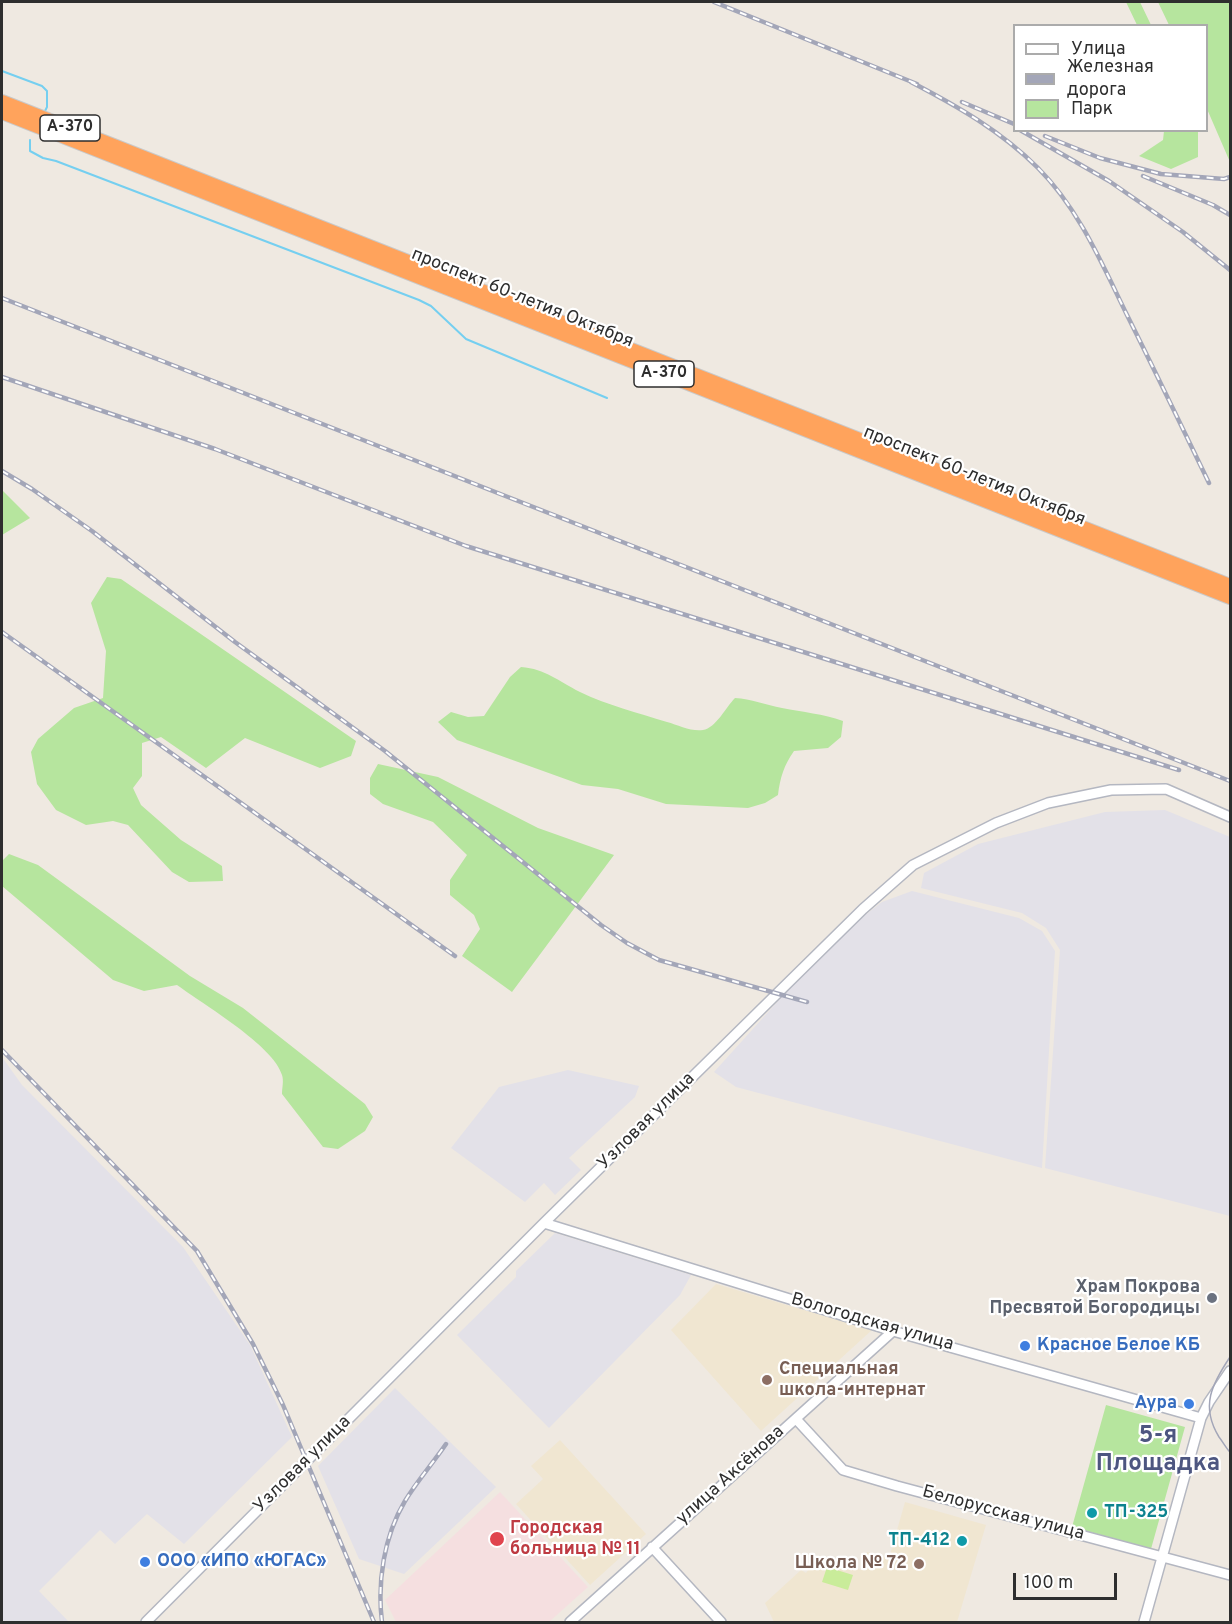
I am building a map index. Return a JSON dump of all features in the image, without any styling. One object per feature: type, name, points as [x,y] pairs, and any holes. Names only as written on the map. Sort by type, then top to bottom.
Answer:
[{"type":"highway","name":"проспект 60-летия Октября","points":[[2,102],[1230,586]]},
{"type":"highway","name":"проспект 60-летия Октября","points":[[2,112],[1230,597]]},
{"type":"street","name":"Узловая улица","points":[[146,1623],[544,1223],[863,909],[914,865],[996,823],[1048,803],[1111,790],[1166,789],[1230,817]]},
{"type":"street","name":"Вологодская улица","points":[[544,1223],[893,1330],[1201,1418]]},
{"type":"street","name":"улица Аксёнова","points":[[570,1623],[893,1330]]},
{"type":"street","points":[[1143,1623],[1201,1418],[1230,1371]]},
{"type":"street","name":"Белорусская улица","points":[[796,1419],[843,1470],[1230,1575]]},
{"type":"street","points":[[652,1547],[721,1623]]},
{"type":"shaded area","points":[[1165,810],[1230,837],[1230,1216],[1045,1168],[1060,950],[1046,928],[1022,913],[921,888],[924,873],[978,844],[1105,812]]},
{"type":"shaded area","points":[[912,891],[1019,918],[1042,931],[1055,951],[1042,1168],[736,1087],[714,1072],[789,989],[851,926],[882,902]]},
{"type":"shaded area","points":[[2,1057],[22,1085],[183,1247],[250,1345],[292,1437],[184,1544],[147,1514],[115,1544],[100,1530],[39,1591],[69,1622],[2,1622]]},
{"type":"shaded area","points":[[568,1070],[639,1086],[635,1097],[569,1158],[581,1170],[555,1195],[544,1183],[525,1202],[451,1148],[499,1087]]},
{"type":"shaded area","points":[[555,1233],[691,1275],[680,1295],[549,1428],[457,1335],[516,1277],[516,1271]]},
{"type":"shaded area","name":"Специальная школа-интернат","points":[[716,1284],[872,1330],[761,1431],[671,1330]]},
{"type":"shaded area","points":[[395,1388],[496,1487],[404,1574],[359,1559],[318,1466]]},
{"type":"shaded area","points":[[560,1440],[646,1534],[590,1585],[516,1504],[543,1479],[531,1466]]},
{"type":"shaded area","name":"Городская больница № 11","points":[[500,1492],[588,1587],[549,1622],[396,1622],[385,1600]]},
{"type":"shaded area","name":"Школа № 72","points":[[905,1502],[986,1525],[957,1622],[774,1622],[765,1603],[801,1570],[806,1573],[818,1556],[861,1570],[867,1552],[889,1558]]},
{"type":"green space","points":[[1126,2],[1140,2],[1151,24],[1137,24]]},
{"type":"green space","points":[[1158,2],[1230,2],[1230,162],[1208,111],[1208,24],[1169,24]]},
{"type":"green space","points":[[1164,132],[1198,132],[1198,157],[1171,169],[1139,156],[1163,140]]},
{"type":"green space","points":[[2,490],[30,518],[2,535]]},
{"type":"green space","points":[[107,577],[121,579],[356,741],[351,756],[320,768],[245,738],[206,768],[161,737],[142,743],[142,776],[133,788],[141,805],[181,840],[222,866],[223,881],[189,882],[172,872],[128,825],[113,821],[86,825],[56,810],[37,784],[31,752],[38,739],[74,708],[103,698],[106,651],[91,603]]},
{"type":"green space","points":[[521,667],[545,673],[601,701],[690,729],[708,728],[735,698],[843,721],[841,737],[828,748],[794,751],[783,772],[778,795],[765,803],[748,808],[666,804],[618,789],[582,785],[457,740],[438,722],[451,712],[468,717],[484,716],[510,677]]},
{"type":"green space","points":[[378,764],[438,777],[538,828],[614,855],[512,992],[462,956],[480,929],[474,915],[450,895],[450,880],[467,855],[433,822],[383,804],[370,794],[370,778]]},
{"type":"green space","points":[[9,854],[38,865],[190,976],[243,1008],[365,1104],[373,1117],[365,1131],[338,1149],[323,1147],[282,1094],[282,1075],[266,1051],[236,1026],[177,985],[144,991],[113,980],[2,886],[2,861]]},
{"type":"green space","points":[[1106,1405],[1185,1427],[1151,1549],[1072,1527]]},
{"type":"green space","points":[[827,1567],[853,1575],[848,1590],[822,1582]]},
{"type":"waterway","points":[[2,71],[42,86],[47,91],[45,111]]},
{"type":"waterway","points":[[30,140],[30,151],[43,158],[419,300],[431,306],[466,339],[607,398]]},
{"type":"tram line","points":[[1230,1357],[1214,1386],[1209,1405],[1213,1426],[1230,1452]]},
{"type":"railway","points":[[714,2],[917,84]]},
{"type":"railway","points":[[911,82],[962,110],[1009,142],[1038,168],[1066,201],[1099,257],[1209,483]]},
{"type":"railway","points":[[962,102],[1013,124]]},
{"type":"railway","points":[[1023,132],[1109,181],[1183,232],[1230,270]]},
{"type":"railway","points":[[1045,136],[1100,158],[1161,174],[1224,179],[1230,177]]},
{"type":"railway","points":[[1143,176],[1213,205],[1230,215]]},
{"type":"railway","points":[[2,298],[1230,781]]},
{"type":"railway","points":[[2,377],[215,449],[466,546],[1179,770]]},
{"type":"railway","points":[[2,471],[92,531],[235,642],[385,751],[601,925],[627,943],[659,960],[807,1002]]},
{"type":"railway","points":[[2,632],[455,956]]},
{"type":"railway","points":[[2,1050],[197,1251],[253,1344],[283,1405],[374,1622]]},
{"type":"railway","points":[[382,1622],[382,1575],[392,1529],[410,1494],[446,1444]]},
{"type":"place","name":"Храм Покрова Пресвятой Богородицы","points":[[1212,1298]]},
{"type":"place","name":"Красное Белое КБ","points":[[1025,1346]]},
{"type":"place","name":"Специальная школа-интернат","points":[[767,1380]]},
{"type":"place","name":"Аура","points":[[1189,1404]]},
{"type":"place","name":"ТП-325","points":[[1092,1513]]},
{"type":"place","name":"Городская больница № 11","points":[[497,1539]]},
{"type":"place","name":"ТП-412","points":[[962,1541]]},
{"type":"place","name":"ООО «ИПО «ЮГАС»","points":[[145,1562]]},
{"type":"place","name":"Школа № 72","points":[[919,1564]]},
{"type":"district","name":"5-я Площадка","points":[[1158,1451]]}]
